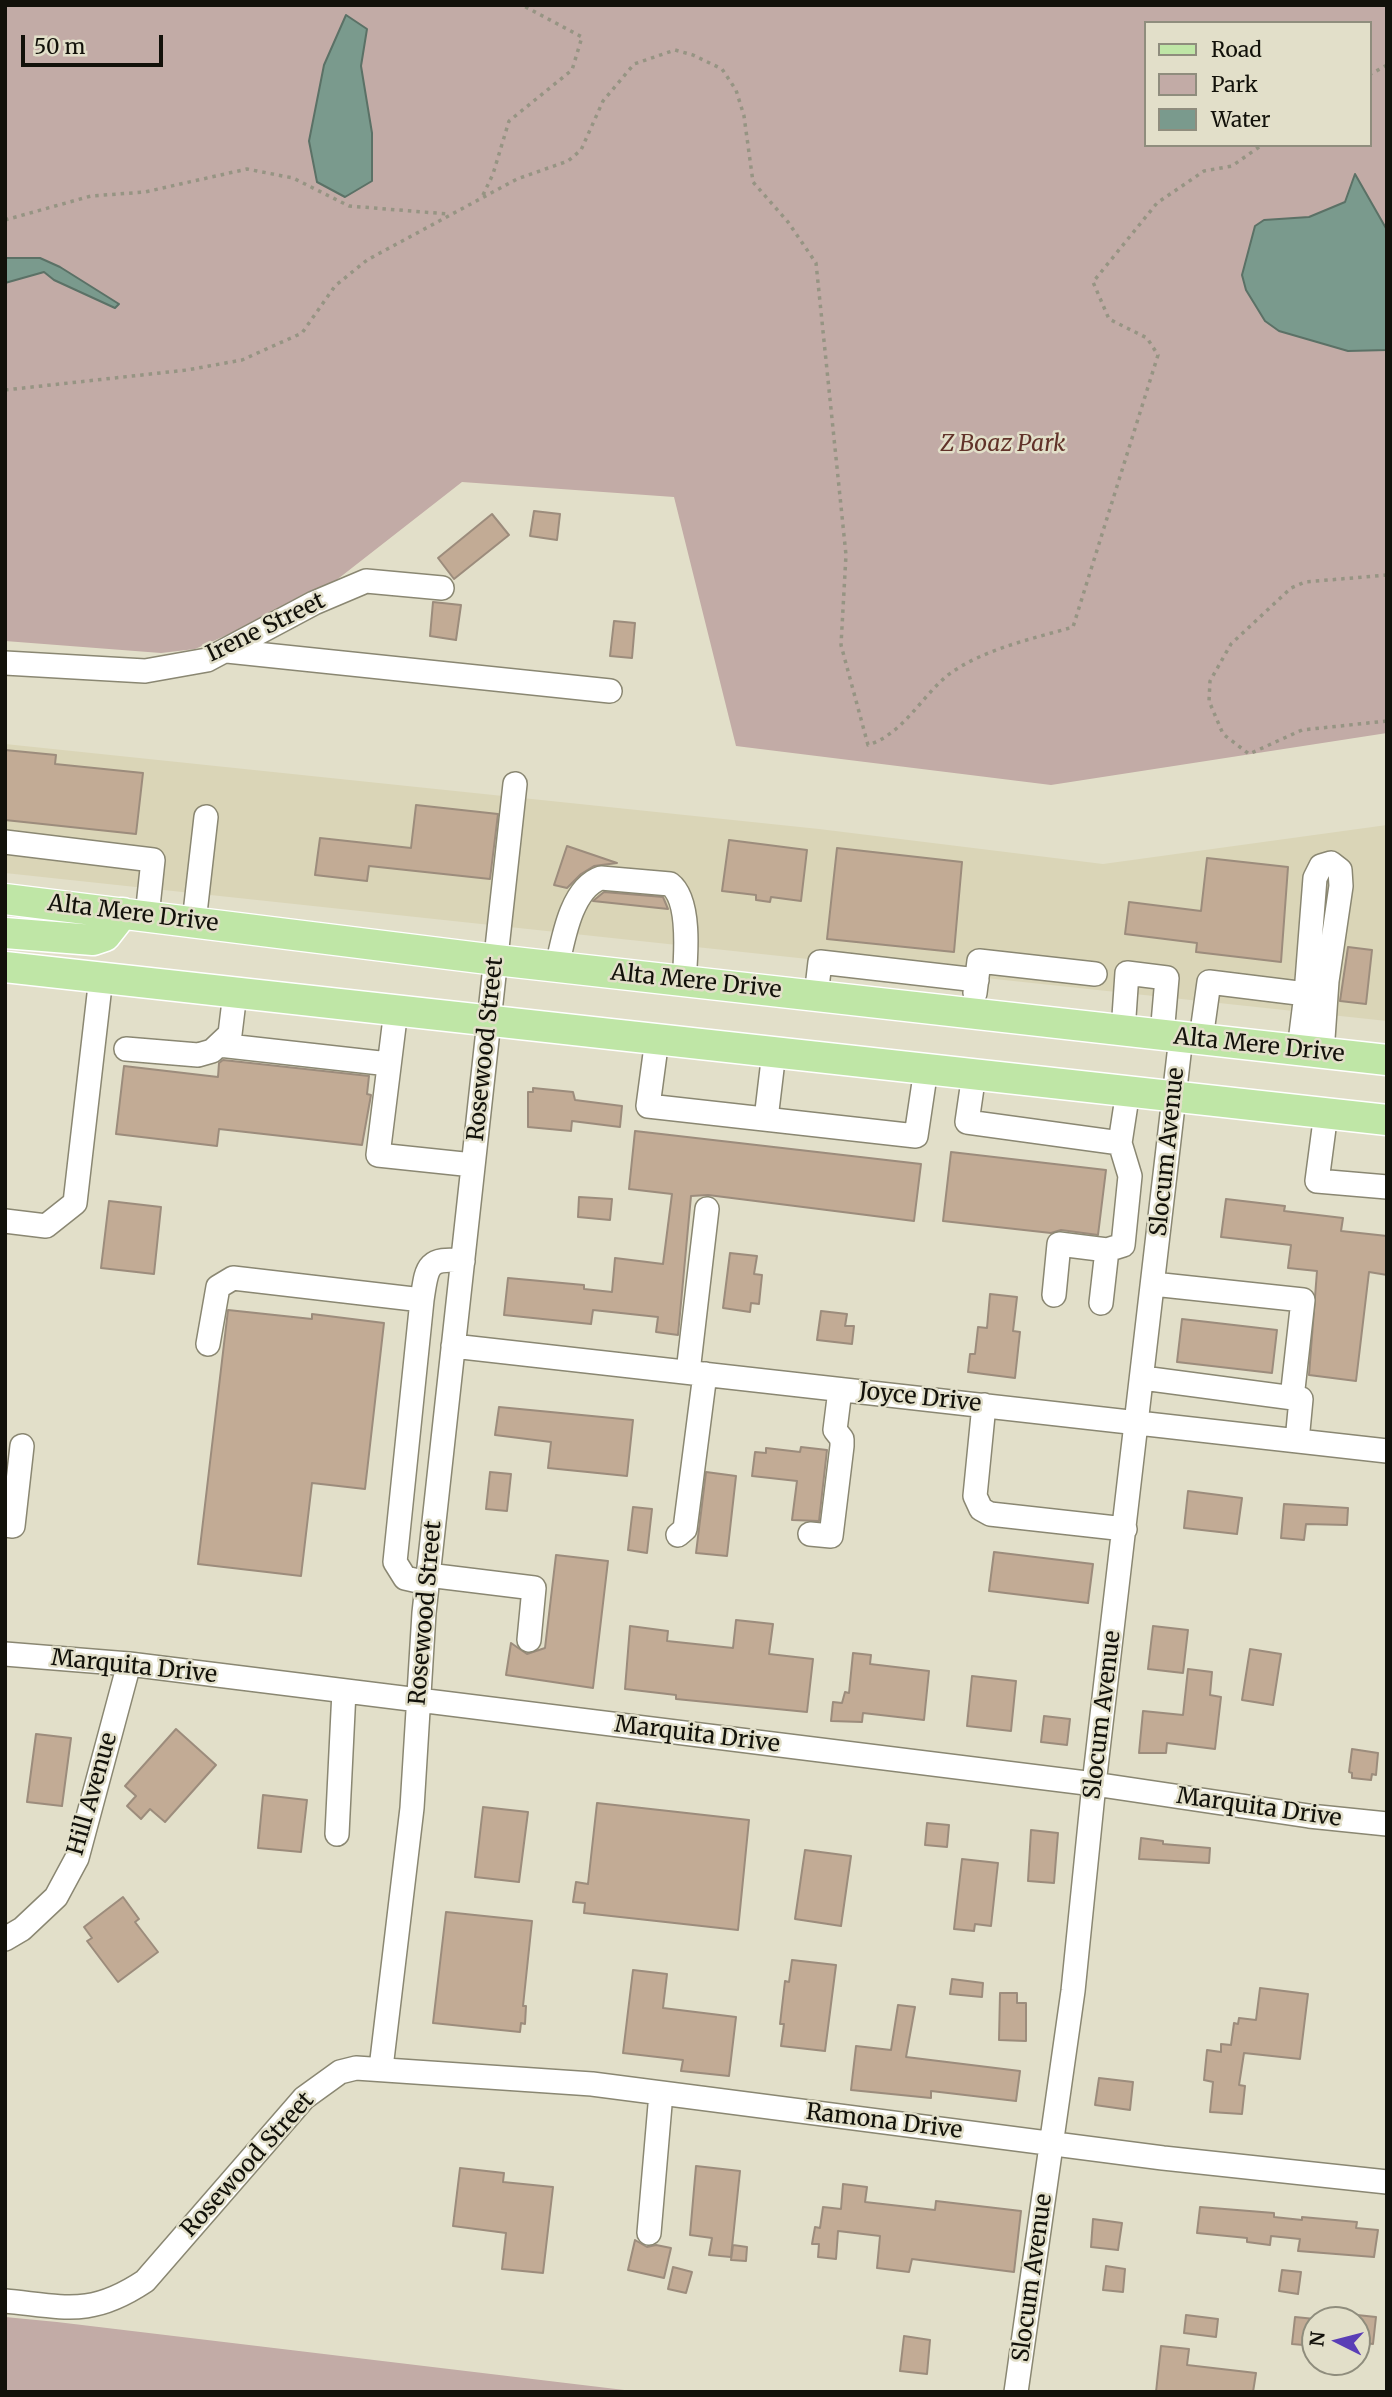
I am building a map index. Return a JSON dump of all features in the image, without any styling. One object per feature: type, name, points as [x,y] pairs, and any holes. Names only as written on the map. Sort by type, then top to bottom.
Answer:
[{"type":"main road","name":"Alta Mere Drive","points":[[5,899],[496,960],[1387,1060]]},
{"type":"main road","points":[[5,933],[93,940],[105,936],[135,915]]},
{"type":"main road","points":[[5,967],[1387,1120]]},
{"type":"street","name":"Irene Street","points":[[5,663],[145,671],[207,660],[314,603],[366,581],[442,588]]},
{"type":"street","points":[[227,651],[610,691]]},
{"type":"street","name":"Rosewood Street","points":[[5,2301],[83,2309],[103,2305],[145,2281],[304,2098],[340,2072],[356,2068],[381,2068],[412,1808],[428,1579],[515,784]]},
{"type":"street","points":[[194,922],[206,817]]},
{"type":"street","points":[[5,842],[153,860],[135,915]]},
{"type":"street","points":[[1331,863],[1340,870],[1341,886],[1327,981],[1311,1052],[1306,994],[1315,878],[1321,866],[1331,863]]},
{"type":"street","points":[[557,967],[574,908],[592,881],[601,878],[670,884],[678,890],[685,925],[684,981]]},
{"type":"street","points":[[973,1013],[979,961],[1096,974]]},
{"type":"street","points":[[816,996],[820,962],[977,980]]},
{"type":"street","points":[[1123,1031],[1127,973],[1167,978],[1182,1037]]},
{"type":"street","points":[[5,1221],[46,1226],[75,1203],[101,977]]},
{"type":"street","points":[[1182,1037],[1209,982],[1306,994]]},
{"type":"street","points":[[126,1049],[198,1055],[212,1051],[230,1034],[235,993]]},
{"type":"street","points":[[396,1010],[378,1155],[473,1165]]},
{"type":"street","name":"Slocum Avenue","points":[[1016,2392],[1073,1991],[1094,1784],[1182,1037]]},
{"type":"street","points":[[657,1039],[648,1106],[916,1136],[926,1069]]},
{"type":"street","points":[[219,1045],[389,1064]]},
{"type":"street","points":[[766,1119],[774,1052]]},
{"type":"street","points":[[974,1074],[967,1122],[1120,1143]]},
{"type":"street","points":[[1054,1295],[1059,1244],[1107,1250],[1123,1245],[1130,1176],[1120,1143],[1128,1091]]},
{"type":"street","points":[[1326,1113],[1317,1181],[1387,1187]]},
{"type":"street","points":[[678,1535],[685,1529],[707,1209]]},
{"type":"street","points":[[1101,1303],[1107,1250]]},
{"type":"street","points":[[463,1261],[441,1258],[428,1270],[422,1300],[395,1562],[405,1578],[534,1588],[529,1640]]},
{"type":"street","points":[[208,1344],[218,1287],[233,1278],[422,1300]]},
{"type":"street","points":[[1153,1283],[1303,1300],[1293,1398]]},
{"type":"street","name":"Joyce Drive","points":[[453,1346],[1387,1451]]},
{"type":"street","points":[[1143,1378],[1301,1399],[1297,1441]]},
{"type":"street","points":[[810,1534],[831,1536],[842,1439],[835,1430],[841,1390]]},
{"type":"street","points":[[985,1405],[975,1496],[981,1508],[990,1514],[1125,1529]]},
{"type":"street","points":[[5,1525],[13,1526],[22,1446]]},
{"type":"street","name":"Marquita Drive","points":[[5,1654],[129,1664],[1094,1784],[1309,1816],[1387,1824]]},
{"type":"street","name":"Hill Avenue","points":[[5,1939],[22,1929],[56,1897],[77,1858],[129,1664]]},
{"type":"street","points":[[337,1834],[344,1691]]},
{"type":"street","name":"Ramona Drive","points":[[381,2068],[592,2084],[1053,2144],[1387,2182]]},
{"type":"street","points":[[649,2233],[661,2093]]},
{"type":"path","points":[[482,197],[493,174],[509,121],[572,70],[582,37],[522,5]]},
{"type":"path","points":[[5,390],[187,370],[242,360],[302,333],[335,286],[367,260],[517,179],[568,161],[581,150],[603,101],[634,64],[675,50],[722,69],[736,90],[744,116],[753,182],[788,222],[816,263],[846,555],[841,645],[869,745],[884,740],[949,674],[1003,647],[1073,627],[1158,355],[1147,338],[1110,319],[1093,282],[1157,203],[1204,171],[1232,166],[1259,147]]},
{"type":"path","points":[[1371,74],[1387,65]]},
{"type":"path","points":[[5,220],[91,196],[145,192],[247,169],[292,178],[349,206],[449,215]]},
{"type":"path","points":[[1387,575],[1305,582],[1290,588],[1231,644],[1210,681],[1209,701],[1223,734],[1250,754],[1301,730],[1387,721]]},
{"type":"shaded area","points":[[5,744],[819,829],[1103,864],[1387,825],[1387,1021],[5,873]]},
{"type":"green space","name":"Z Boaz Park","points":[[5,5],[1387,5],[1387,733],[1051,785],[736,746],[674,497],[462,482],[316,596],[195,649],[161,653],[5,641]]},
{"type":"green space","points":[[5,2317],[57,2322],[641,2392],[5,2392]]},
{"type":"water","points":[[346,15],[367,29],[361,66],[372,133],[372,181],[345,197],[317,182],[309,141],[324,65]]},
{"type":"water","points":[[1355,174],[1387,230],[1387,350],[1348,351],[1279,331],[1265,321],[1246,290],[1242,275],[1255,226],[1264,220],[1309,217],[1345,202]]},
{"type":"water","points":[[5,258],[40,258],[60,267],[119,304],[115,308],[54,280],[44,272],[5,283]]},
{"type":"building","points":[[534,511],[560,514],[557,540],[530,536]]},
{"type":"building","points":[[492,514],[509,535],[454,579],[438,558]]},
{"type":"building","points":[[433,602],[461,605],[456,640],[430,636]]},
{"type":"building","points":[[614,621],[635,623],[632,658],[610,656]]},
{"type":"building","points":[[5,750],[56,755],[55,764],[143,773],[136,834],[5,820]]},
{"type":"building","points":[[416,805],[498,814],[490,879],[369,866],[367,881],[315,875],[320,838],[411,848]]},
{"type":"building","points":[[729,840],[807,850],[801,901],[771,897],[770,902],[756,900],[756,895],[722,891]]},
{"type":"building","points":[[567,846],[617,863],[594,866],[567,888],[554,885]]},
{"type":"building","points":[[837,848],[962,862],[954,952],[827,939]]},
{"type":"building","points":[[1207,858],[1288,867],[1281,962],[1196,952],[1197,943],[1125,934],[1129,902],[1201,911]]},
{"type":"building","points":[[604,892],[663,897],[668,909],[593,901]]},
{"type":"building","points":[[1348,947],[1372,950],[1366,1004],[1340,1001]]},
{"type":"building","points":[[223,1060],[369,1076],[367,1094],[371,1095],[362,1145],[219,1129],[217,1146],[116,1134],[124,1066],[218,1077],[219,1063]]},
{"type":"building","points":[[533,1088],[573,1092],[575,1100],[622,1106],[620,1127],[572,1121],[571,1131],[528,1127],[528,1092],[533,1092]]},
{"type":"building","points":[[635,1131],[921,1164],[914,1221],[708,1195],[691,1196],[678,1335],[656,1332],[658,1317],[593,1310],[591,1324],[504,1315],[508,1278],[584,1285],[584,1289],[612,1292],[615,1258],[663,1264],[672,1194],[629,1189]]},
{"type":"building","points":[[951,1152],[1106,1170],[1098,1235],[1061,1230],[1051,1233],[943,1221]]},
{"type":"building","points":[[579,1197],[612,1199],[610,1220],[578,1217]]},
{"type":"building","points":[[1226,1199],[1285,1206],[1284,1211],[1343,1218],[1341,1231],[1387,1236],[1387,1275],[1369,1272],[1356,1381],[1309,1375],[1317,1271],[1288,1268],[1291,1245],[1221,1237]]},
{"type":"building","points":[[109,1201],[161,1207],[154,1274],[101,1268]]},
{"type":"building","points":[[730,1253],[757,1256],[754,1274],[762,1275],[759,1304],[751,1303],[750,1312],[723,1308]]},
{"type":"building","points":[[990,1294],[1017,1297],[1013,1331],[1020,1332],[1015,1378],[968,1372],[970,1354],[975,1354],[978,1327],[987,1328]]},
{"type":"building","points":[[228,1310],[312,1319],[312,1314],[384,1323],[365,1489],[312,1483],[301,1576],[198,1564]]},
{"type":"building","points":[[821,1311],[847,1314],[845,1326],[854,1326],[852,1344],[817,1340]]},
{"type":"building","points":[[1182,1319],[1277,1330],[1272,1373],[1177,1362]]},
{"type":"building","points":[[499,1407],[633,1420],[627,1476],[548,1468],[551,1442],[495,1435]]},
{"type":"building","points":[[801,1447],[827,1450],[819,1521],[792,1520],[797,1481],[752,1476],[755,1452],[766,1453],[766,1448],[800,1452]]},
{"type":"building","points":[[490,1472],[511,1474],[507,1511],[486,1509]]},
{"type":"building","points":[[706,1472],[736,1476],[727,1556],[696,1553]]},
{"type":"building","points":[[1188,1491],[1242,1498],[1237,1534],[1184,1528]]},
{"type":"building","points":[[1284,1504],[1348,1508],[1347,1525],[1306,1524],[1304,1540],[1281,1538]]},
{"type":"building","points":[[633,1507],[652,1509],[647,1553],[628,1550]]},
{"type":"building","points":[[994,1552],[1093,1564],[1088,1603],[989,1591]]},
{"type":"building","points":[[556,1555],[608,1561],[593,1688],[506,1675],[511,1643],[527,1654],[545,1648]]},
{"type":"building","points":[[736,1620],[773,1624],[769,1654],[813,1659],[807,1712],[676,1699],[676,1695],[625,1689],[630,1626],[668,1631],[667,1641],[733,1648]]},
{"type":"building","points":[[1153,1626],[1188,1630],[1183,1673],[1148,1669]]},
{"type":"building","points":[[1250,1649],[1281,1654],[1273,1705],[1242,1700]]},
{"type":"building","points":[[853,1653],[871,1655],[870,1664],[929,1671],[924,1720],[863,1713],[862,1722],[831,1721],[833,1702],[842,1703],[845,1692],[849,1693]]},
{"type":"building","points":[[1188,1669],[1212,1672],[1210,1695],[1221,1697],[1215,1749],[1167,1743],[1166,1753],[1139,1753],[1143,1711],[1183,1715]]},
{"type":"building","points":[[972,1676],[1016,1681],[1011,1731],[967,1726]]},
{"type":"building","points":[[1044,1716],[1070,1719],[1067,1745],[1041,1742]]},
{"type":"building","points":[[176,1729],[216,1765],[165,1822],[150,1809],[141,1819],[127,1806],[136,1796],[125,1786]]},
{"type":"building","points":[[36,1734],[71,1738],[62,1806],[27,1802]]},
{"type":"building","points":[[1352,1749],[1378,1753],[1376,1775],[1372,1774],[1371,1780],[1352,1778],[1352,1773],[1349,1772]]},
{"type":"building","points":[[263,1795],[307,1800],[301,1852],[258,1848]]},
{"type":"building","points":[[597,1803],[749,1820],[738,1930],[584,1913],[585,1903],[573,1902],[576,1882],[588,1884]]},
{"type":"building","points":[[483,1807],[528,1812],[519,1882],[475,1877]]},
{"type":"building","points":[[927,1823],[949,1825],[947,1847],[925,1845]]},
{"type":"building","points":[[1031,1830],[1058,1833],[1054,1883],[1028,1881]]},
{"type":"building","points":[[1141,1838],[1163,1841],[1163,1844],[1210,1848],[1209,1863],[1139,1859]]},
{"type":"building","points":[[805,1850],[851,1856],[841,1926],[795,1919]]},
{"type":"building","points":[[962,1859],[998,1863],[991,1926],[975,1924],[974,1931],[954,1929]]},
{"type":"building","points":[[123,1897],[139,1919],[135,1922],[158,1952],[118,1982],[87,1941],[92,1938],[84,1927]]},
{"type":"building","points":[[446,1912],[532,1921],[523,2006],[526,2006],[525,2024],[521,2023],[520,2032],[433,2023]]},
{"type":"building","points":[[792,1960],[836,1965],[825,2051],[781,2046],[784,2024],[780,2024],[785,1981],[789,1982]]},
{"type":"building","points":[[633,1970],[667,1974],[663,2008],[736,2017],[729,2076],[681,2071],[683,2060],[623,2053]]},
{"type":"building","points":[[952,1979],[983,1983],[982,1997],[950,1994]]},
{"type":"building","points":[[1260,1988],[1308,1994],[1300,2059],[1244,2053],[1239,2085],[1245,2086],[1242,2114],[1210,2112],[1213,2082],[1204,2080],[1207,2050],[1221,2052],[1221,2044],[1231,2045],[1234,2023],[1238,2024],[1239,2018],[1256,2020]]},
{"type":"building","points":[[1000,1993],[1017,1993],[1017,2003],[1026,2003],[1026,2041],[999,2040]]},
{"type":"building","points":[[898,2005],[915,2007],[906,2057],[1020,2071],[1016,2101],[931,2091],[931,2098],[851,2090],[856,2046],[891,2050]]},
{"type":"building","points":[[1099,2078],[1133,2082],[1130,2110],[1095,2105]]},
{"type":"building","points":[[696,2166],[740,2171],[731,2257],[709,2255],[712,2238],[690,2235]]},
{"type":"building","points":[[460,2168],[504,2173],[503,2182],[553,2187],[543,2273],[502,2269],[506,2233],[453,2226]]},
{"type":"building","points":[[843,2184],[867,2187],[865,2202],[935,2210],[936,2201],[1021,2211],[1014,2272],[912,2259],[909,2272],[877,2268],[880,2236],[838,2231],[836,2259],[818,2257],[819,2244],[812,2244],[815,2227],[820,2228],[823,2207],[841,2209]]},
{"type":"building","points":[[1200,2207],[1274,2213],[1274,2217],[1302,2220],[1302,2217],[1357,2222],[1356,2228],[1378,2230],[1374,2257],[1298,2251],[1300,2239],[1271,2236],[1270,2245],[1247,2242],[1247,2238],[1197,2233]]},
{"type":"building","points":[[1093,2219],[1122,2223],[1118,2250],[1091,2247]]},
{"type":"building","points":[[635,2240],[647,2247],[656,2245],[671,2248],[664,2278],[628,2270]]},
{"type":"building","points":[[733,2245],[747,2247],[746,2261],[731,2260]]},
{"type":"building","points":[[1106,2266],[1125,2269],[1123,2292],[1103,2290]]},
{"type":"building","points":[[673,2267],[692,2272],[686,2293],[668,2289]]},
{"type":"building","points":[[1282,2270],[1301,2272],[1298,2294],[1279,2291]]},
{"type":"building","points":[[1186,2315],[1218,2319],[1216,2337],[1184,2333]]},
{"type":"building","points":[[1371,2316],[1376,2317],[1371,2344]]},
{"type":"building","points":[[1295,2317],[1301,2318],[1301,2345],[1292,2344]]},
{"type":"building","points":[[904,2336],[930,2340],[927,2374],[900,2371]]},
{"type":"building","points":[[1161,2346],[1189,2349],[1187,2365],[1256,2373],[1253,2392],[1156,2392]]}]
